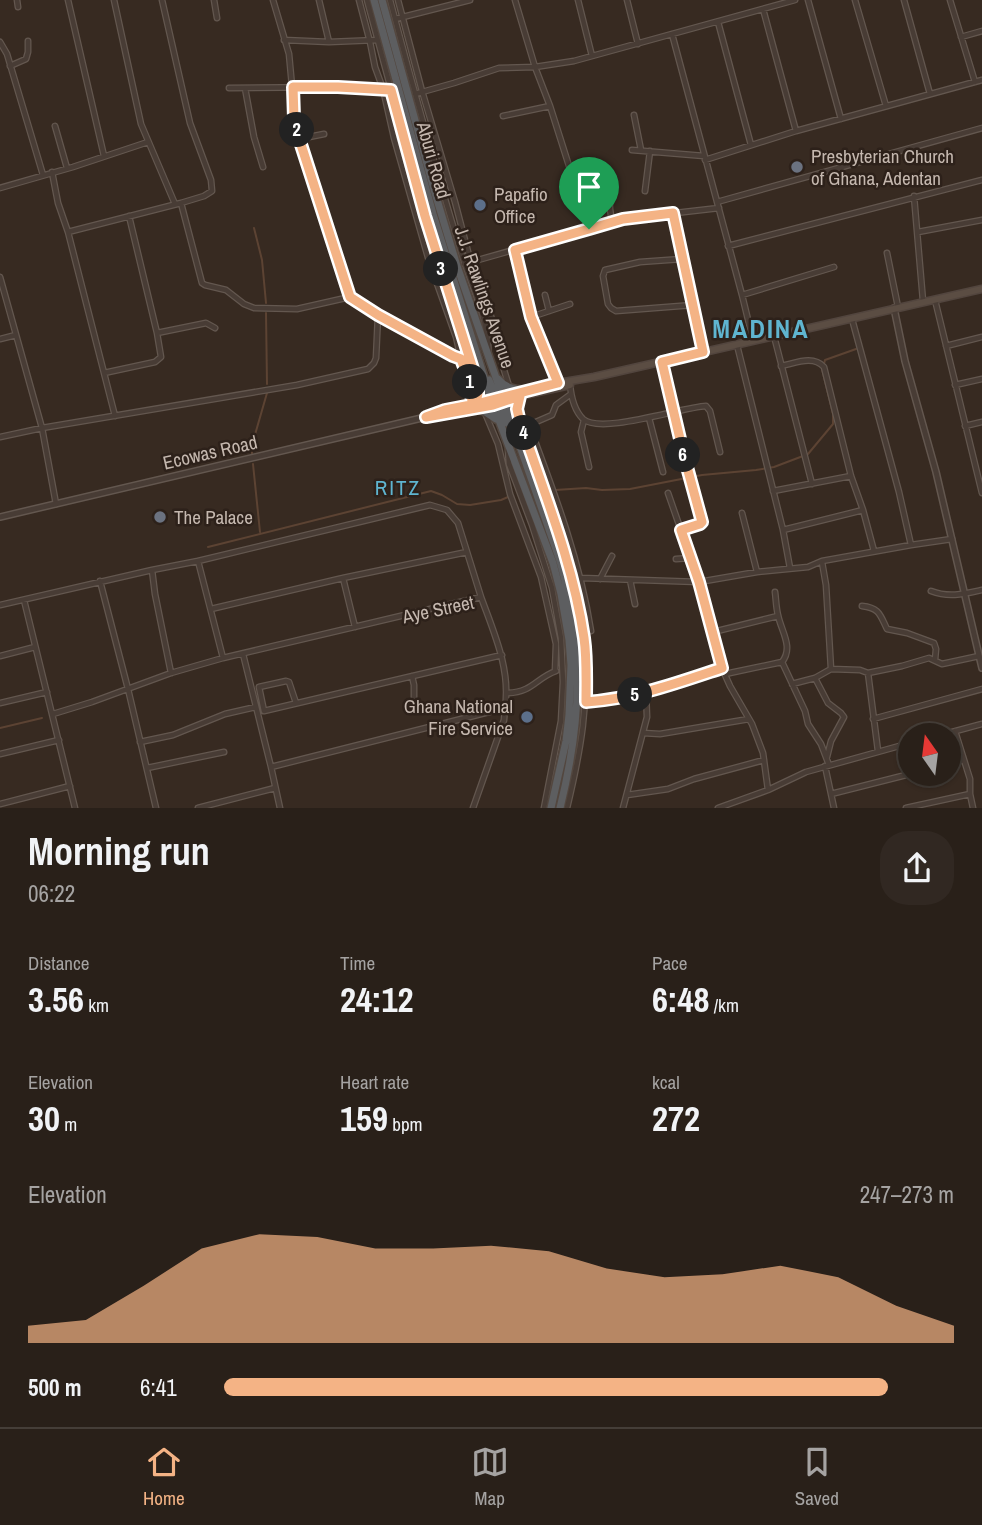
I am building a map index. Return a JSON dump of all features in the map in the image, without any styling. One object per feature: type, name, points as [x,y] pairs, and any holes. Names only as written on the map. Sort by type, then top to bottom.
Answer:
[{"type":"highway","name":"Aburi Road","points":[[374,0],[373,12],[433,214],[445,266],[483,375],[498,400],[500,424],[553,563],[561,617]]},
{"type":"highway","name":"J.J. Rawlings Avenue","points":[[382,0],[457,266],[496,377],[498,400],[516,435],[555,537],[568,593],[576,639],[580,716],[559,807]]},
{"type":"highway","points":[[496,377],[510,388],[529,390]]},
{"type":"highway","points":[[471,405],[492,416],[500,424]]},
{"type":"highway","points":[[551,807],[569,715],[569,640],[561,617]]},
{"type":"main road","points":[[498,400],[982,289]]},
{"type":"main road","points":[[498,400],[529,390],[571,382]]},
{"type":"street","points":[[17,0],[18,7]]},
{"type":"street","points":[[68,0],[104,156]]},
{"type":"street","points":[[114,0],[141,124],[178,203],[202,283],[226,290],[254,309],[297,309],[350,297]]},
{"type":"street","points":[[68,232],[178,203],[212,191],[190,123],[162,0]]},
{"type":"street","points":[[215,0],[217,18]]},
{"type":"street","points":[[273,0],[289,54],[294,118],[299,139],[350,297],[453,356],[471,361]]},
{"type":"street","points":[[319,0],[329,42]]},
{"type":"street","points":[[359,0],[429,261],[471,386],[471,405]]},
{"type":"street","points":[[366,0],[373,12],[377,40],[425,216],[445,266],[478,385],[478,393],[471,405]]},
{"type":"street","points":[[390,0],[438,192],[488,339],[488,354]]},
{"type":"street","points":[[398,0],[471,263],[488,307],[510,388]]},
{"type":"street","points":[[395,19],[470,0]]},
{"type":"street","points":[[515,0],[589,229]]},
{"type":"street","points":[[578,0],[592,56]]},
{"type":"street","points":[[627,0],[638,44]]},
{"type":"street","points":[[415,94],[499,68],[554,65],[592,56],[795,0]]},
{"type":"street","points":[[808,0],[841,119]]},
{"type":"street","points":[[855,0],[886,106]]},
{"type":"street","points":[[904,0],[930,94]]},
{"type":"street","points":[[950,0],[975,82]]},
{"type":"street","points":[[763,9],[796,131]]},
{"type":"street","points":[[718,22],[751,145]]},
{"type":"street","points":[[961,37],[982,32]]},
{"type":"street","points":[[672,34],[753,340]]},
{"type":"street","points":[[284,40],[377,40]]},
{"type":"street","points":[[10,66],[26,59],[28,41]]},
{"type":"street","points":[[0,42],[7,54],[43,175]]},
{"type":"street","points":[[632,150],[704,158],[982,80]]},
{"type":"street","points":[[229,88],[391,90]]},
{"type":"street","points":[[245,88],[254,137],[263,167]]},
{"type":"street","points":[[503,116],[550,106]]},
{"type":"street","points":[[634,116],[641,150]]},
{"type":"street","points":[[55,126],[67,168]]},
{"type":"street","points":[[717,202],[982,128]]},
{"type":"street","points":[[299,139],[324,134]]},
{"type":"street","points":[[0,188],[148,142]]},
{"type":"street","points":[[645,191],[650,151]]},
{"type":"street","points":[[52,172],[115,416]]},
{"type":"street","points":[[729,246],[982,180]]},
{"type":"street","points":[[609,190],[612,222]]},
{"type":"street","points":[[914,196],[923,301]]},
{"type":"street","points":[[464,264],[612,222],[641,216],[719,208]]},
{"type":"street","points":[[673,213],[703,352]]},
{"type":"street","points":[[104,373],[162,357],[129,216]]},
{"type":"street","points":[[918,232],[982,220]]},
{"type":"street","points":[[515,250],[531,317],[558,383]]},
{"type":"street","points":[[887,253],[905,361],[928,440],[982,668]]},
{"type":"street","points":[[682,259],[640,262],[605,270],[603,276],[608,304],[616,311],[693,305]]},
{"type":"street","points":[[742,295],[834,267]]},
{"type":"street","points":[[0,277],[42,428],[56,504]]},
{"type":"street","points":[[545,295],[549,311]]},
{"type":"street","points":[[934,299],[982,493]]},
{"type":"street","points":[[531,317],[570,304]]},
{"type":"street","points":[[0,437],[298,385],[368,369],[376,358],[378,315]]},
{"type":"street","points":[[852,318],[900,492],[911,545]]},
{"type":"street","points":[[157,332],[206,323],[215,328]]},
{"type":"street","points":[[0,339],[16,335]]},
{"type":"street","points":[[775,336],[812,484]]},
{"type":"street","points":[[946,346],[982,337]]},
{"type":"street","points":[[737,344],[790,568]]},
{"type":"street","points":[[781,366],[810,360],[823,365],[874,551]]},
{"type":"street","points":[[662,362],[702,522],[681,530]]},
{"type":"street","points":[[955,385],[982,379]]},
{"type":"street","points":[[571,382],[574,404],[584,419],[598,424],[649,418],[706,406],[710,411],[720,452]]},
{"type":"street","points":[[529,425],[552,415],[556,405],[571,394]]},
{"type":"street","points":[[520,396],[517,409],[519,418],[555,537],[575,591],[584,641],[586,702],[580,716],[578,764],[567,807]]},
{"type":"street","name":"Ecowas Road","points":[[0,517],[498,400]]},
{"type":"street","points":[[484,411],[498,444],[510,494],[541,577],[556,644],[555,671]]},
{"type":"street","points":[[519,418],[529,425],[567,532],[587,602],[591,631]]},
{"type":"street","points":[[649,418],[663,472]]},
{"type":"street","points":[[584,419],[581,432],[589,467]]},
{"type":"street","points":[[965,426],[982,422]]},
{"type":"street","points":[[975,464],[982,463]]},
{"type":"street","points":[[773,491],[852,476]]},
{"type":"street","points":[[668,493],[699,582],[722,668],[749,719],[763,753],[768,790]]},
{"type":"street","points":[[0,605],[430,505],[447,510],[458,523],[481,597]]},
{"type":"street","points":[[782,530],[863,510]]},
{"type":"street","points":[[741,513],[757,572]]},
{"type":"street","points":[[580,578],[699,582],[808,567],[822,561],[952,539]]},
{"type":"street","points":[[211,608],[467,552]]},
{"type":"street","points":[[600,579],[612,556]]},
{"type":"street","points":[[677,559],[691,558]]},
{"type":"street","points":[[198,561],[223,659]]},
{"type":"street","points":[[822,561],[831,669]]},
{"type":"street","points":[[152,570],[171,673]]},
{"type":"street","points":[[343,578],[355,626]]},
{"type":"street","points":[[630,580],[635,604]]},
{"type":"street","points":[[100,581],[156,807]]},
{"type":"street","points":[[931,590],[953,596],[982,590]]},
{"type":"street","points":[[725,674],[782,662],[787,655],[788,649],[778,616],[775,592]]},
{"type":"street","name":"Aye Street","points":[[53,714],[171,673],[481,597],[502,656],[508,693],[504,720],[473,807]]},
{"type":"street","points":[[24,600],[75,807]]},
{"type":"street","points":[[862,606],[878,611],[887,628],[934,643],[935,660]]},
{"type":"street","points":[[713,632],[778,616]]},
{"type":"street","points":[[544,807],[560,753],[563,670],[561,617]]},
{"type":"street","points":[[0,656],[35,647]]},
{"type":"street","points":[[243,654],[280,807]]},
{"type":"street","points":[[296,704],[289,682],[259,687],[264,711],[296,704],[412,676],[502,656]]},
{"type":"street","points":[[792,684],[815,678],[831,669],[860,670],[868,673],[929,658],[947,664],[979,656]]},
{"type":"street","points":[[782,662],[805,711],[808,724],[827,758]]},
{"type":"street","points":[[586,702],[646,693],[722,668]]},
{"type":"street","points":[[508,693],[524,691],[555,671],[563,670]]},
{"type":"street","points":[[868,673],[878,751]]},
{"type":"street","points":[[412,676],[414,701]]},
{"type":"street","points":[[815,678],[828,703],[844,717],[831,741],[827,758],[834,807]]},
{"type":"street","points":[[873,719],[982,689]]},
{"type":"street","points":[[0,704],[47,692]]},
{"type":"street","points":[[623,807],[643,733],[646,693]]},
{"type":"street","points":[[140,742],[173,735],[225,713],[256,706]]},
{"type":"street","points":[[271,767],[505,708]]},
{"type":"street","points":[[643,733],[660,734],[749,719]]},
{"type":"street","points":[[961,730],[982,724]]},
{"type":"street","points":[[0,754],[59,740]]},
{"type":"street","points":[[718,807],[768,790],[806,772],[898,746]]},
{"type":"street","points":[[147,768],[224,752]]},
{"type":"street","points":[[961,752],[970,779],[973,807]]},
{"type":"street","points":[[626,795],[668,789],[764,760]]},
{"type":"street","points":[[831,794],[898,777]]},
{"type":"street","points":[[0,804],[70,786]]},
{"type":"street","points":[[198,807],[275,788]]},
{"type":"street","points":[[906,807],[970,794]]},
{"type":"street","points":[[742,799],[744,807]]},
{"type":"waterway","points":[[254,228],[262,260],[266,303]]},
{"type":"waterway","points":[[266,313],[267,384]]},
{"type":"waterway","points":[[824,364],[825,360],[856,349]]},
{"type":"waterway","points":[[808,454],[833,424],[822,369]]},
{"type":"waterway","points":[[252,454],[252,445],[267,393]]},
{"type":"waterway","points":[[555,490],[630,489],[702,475],[774,467],[803,456]]},
{"type":"waterway","points":[[253,464],[260,532]]},
{"type":"waterway","points":[[208,547],[431,491],[457,504],[470,505],[508,497]]},
{"type":"waterway","points":[[0,728],[42,718]]},
{"type":"place","name":"Presbyterian Church of Ghana, Adentan","points":[[797,167]]},
{"type":"place","name":"Papafio Office","points":[[480,205]]},
{"type":"place","name":"The Palace","points":[[160,517]]},
{"type":"place","name":"Ghana National Fire Service","points":[[527,717]]},
{"type":"district","name":"MADINA","points":[[761,328]]},
{"type":"district","name":"RITZ","points":[[398,487]]},
{"type":"route","points":[[589,229],[515,250],[531,317],[558,383],[476,404],[472,404],[472,390],[461,359],[350,297],[296,129],[293,87],[391,90],[425,216],[478,385],[476,404],[426,417],[493,405],[520,396],[517,409],[519,418],[567,559],[579,609],[584,641],[586,702],[646,693],[722,668],[699,582],[681,530],[702,522],[662,362],[703,352],[673,213],[623,219],[589,229]]}]
